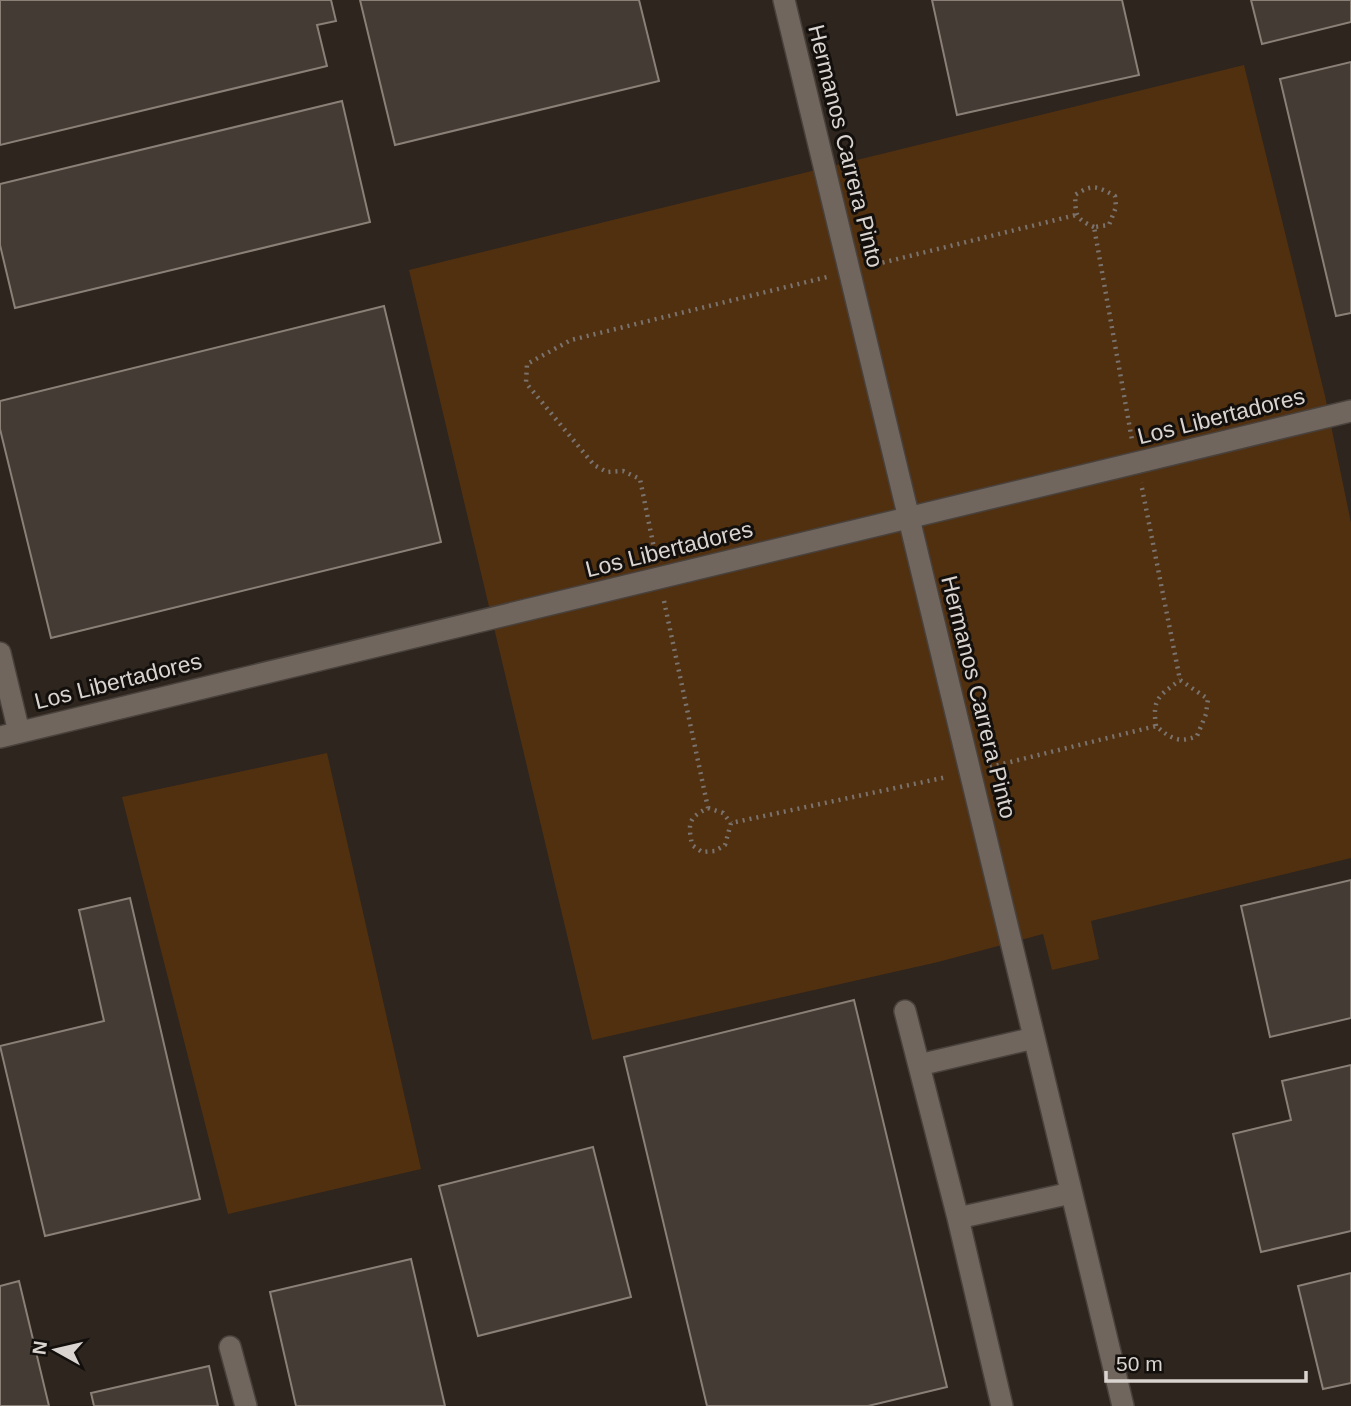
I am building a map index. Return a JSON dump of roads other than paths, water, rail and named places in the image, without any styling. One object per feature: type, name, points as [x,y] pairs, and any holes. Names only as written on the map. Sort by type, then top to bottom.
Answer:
[{"type":"street","name":"Hermanos Carrera Pinto","points":[[784,0],[1123,1406]]},
{"type":"street","name":"Los Libertadores","points":[[9,735],[1351,411]]},
{"type":"street","points":[[0,653],[9,735]]},
{"type":"street","points":[[905,1012],[958,1218],[1002,1406]]},
{"type":"street","points":[[919,1065],[1034,1038]]},
{"type":"street","points":[[958,1218],[1072,1193]]},
{"type":"street","points":[[230,1347],[246,1406]]}]
